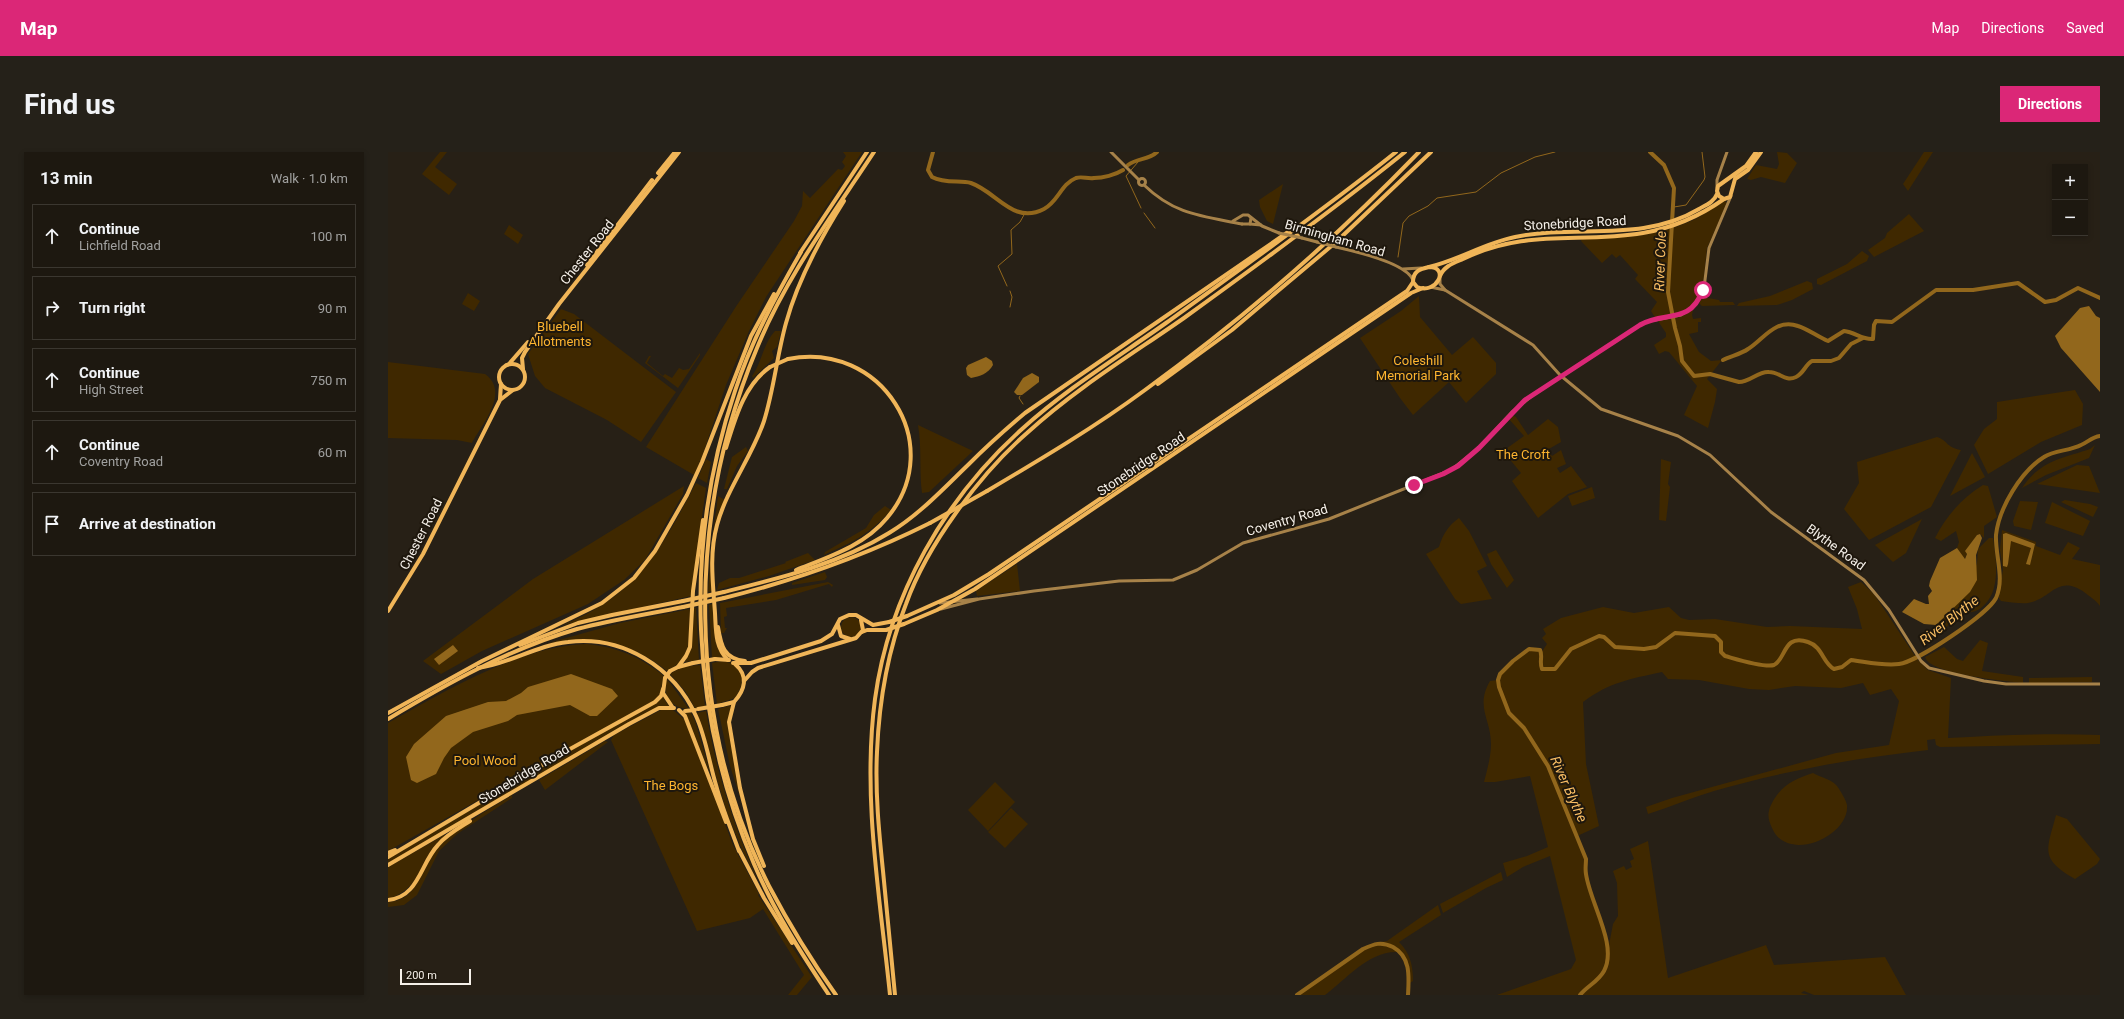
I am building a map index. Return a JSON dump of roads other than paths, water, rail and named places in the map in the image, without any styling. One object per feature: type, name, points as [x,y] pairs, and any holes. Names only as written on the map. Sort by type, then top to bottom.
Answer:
[{"type":"highway","name":"Chester Road","points":[[509,364],[520,354],[675,152]]},
{"type":"highway","name":"Chester Road","points":[[523,369],[522,358],[525,352],[551,315],[679,152]]},
{"type":"highway","points":[[388,713],[455,675],[539,632],[585,613],[618,592],[634,578],[655,551],[687,495],[702,462],[732,382],[754,330],[774,292],[867,152]]},
{"type":"highway","points":[[836,995],[799,939],[769,884],[750,840],[731,786],[714,710],[706,639],[705,579],[713,498],[725,444],[739,395],[767,325],[808,251],[874,152]]},
{"type":"highway","points":[[890,995],[872,812],[870,752],[879,672],[896,613],[923,553],[975,478],[1023,428],[1070,391],[1331,204],[1396,152]]},
{"type":"highway","points":[[895,995],[879,827],[877,751],[884,688],[896,632],[906,602],[937,543],[983,478],[1033,428],[1081,389],[1195,310],[1335,208],[1405,152]]},
{"type":"highway","points":[[388,719],[478,668],[532,644],[577,629],[724,598],[828,568],[871,551],[930,523],[987,491],[1086,431],[1145,390],[1221,333],[1269,293],[1369,202],[1419,152]]},
{"type":"highway","points":[[1145,390],[1164,380],[1232,330],[1285,286],[1340,238],[1431,152]]},
{"type":"highway","points":[[1756,152],[1746,166],[1717,188],[1717,194],[1725,199],[1732,192],[1735,179],[1752,166],[1761,152]]},
{"type":"highway","points":[[728,660],[721,652],[718,645],[713,585],[713,550],[717,524],[763,423],[776,376],[785,324],[795,293],[819,243],[856,179]]},
{"type":"highway","points":[[1723,183],[1730,185],[1732,192]]},
{"type":"highway","name":"Stonebridge Road","points":[[1678,222],[1708,204],[1717,194]]},
{"type":"highway","name":"Stonebridge Road","points":[[1440,277],[1445,268],[1475,253],[1517,240],[1630,235],[1678,222],[1708,209],[1725,199]]},
{"type":"highway","points":[[503,651],[578,623],[612,614],[724,592],[810,568],[850,553],[894,530],[930,501],[995,438],[1025,413],[1272,241],[1331,204]]},
{"type":"highway","name":"Stonebridge Road","points":[[1429,267],[1450,261],[1489,243],[1516,236],[1629,231],[1666,226]]},
{"type":"highway","points":[[734,702],[685,711],[679,710],[674,708],[666,699],[663,689],[665,678],[670,671],[678,666],[686,656],[690,647],[696,563],[707,496],[720,441],[735,389],[763,322],[801,252]]},
{"type":"highway","points":[[1421,268],[1436,268],[1440,277],[1436,284],[1430,287],[1417,287],[1413,281],[1415,273],[1421,268]]},
{"type":"highway","name":"Stonebridge Road","points":[[861,619],[873,625],[907,616],[934,606],[989,574],[1407,291],[1413,281]]},
{"type":"highway","name":"Stonebridge Road","points":[[861,633],[867,630],[886,630],[904,624],[937,610],[975,589],[1411,293],[1423,288]]},
{"type":"highway","points":[[719,472],[735,422],[746,396],[758,377],[770,367],[788,359],[807,356],[829,357],[846,362],[868,373],[890,395],[901,413],[910,444],[909,474],[900,499],[894,509],[878,528],[849,548],[769,580]]},
{"type":"highway","points":[[509,364],[515,364],[523,369],[525,377],[523,383],[513,390],[506,388],[501,384],[499,378],[501,370],[509,364]]},
{"type":"highway","name":"Chester Road","points":[[388,611],[423,554],[500,400],[501,384]]},
{"type":"highway","name":"Chester Road","points":[[500,400],[513,390]]},
{"type":"highway","points":[[707,496],[700,579],[701,637],[704,679],[715,747],[727,790],[755,866],[787,928],[829,995]]},
{"type":"highway","points":[[713,585],[720,644],[724,651],[739,660],[747,661],[768,657]]},
{"type":"highway","points":[[678,666],[715,659],[751,663],[823,640],[832,634],[840,619],[849,615],[856,616],[861,619],[863,627],[858,637],[758,668],[744,681]]},
{"type":"highway","points":[[838,624],[838,631],[841,636],[852,639]]},
{"type":"highway","points":[[478,668],[489,667],[543,647],[570,641],[584,641],[622,648],[655,664],[679,688],[696,716],[716,786],[739,851]]},
{"type":"highway","points":[[733,662],[742,672],[744,681],[742,691],[734,702],[730,714],[730,727],[740,788],[753,839],[771,883],[799,939]]},
{"type":"highway","name":"Stonebridge Road","points":[[388,857],[561,754],[655,702],[661,696],[663,689]]},
{"type":"highway","name":"Stonebridge Road","points":[[388,865],[659,708],[674,708]]},
{"type":"highway","points":[[679,710],[685,716],[739,851],[764,898],[829,995]]},
{"type":"highway","points":[[388,900],[407,893],[418,879],[438,845],[481,811]]},
{"type":"highway","points":[[388,853],[403,848]]},
{"type":"main road","points":[[1110,152],[1139,180],[1140,185],[1144,186],[1155,196],[1179,210],[1196,216],[1242,224],[1242,216]]},
{"type":"main road","points":[[1717,188],[1718,176],[1727,152]]},
{"type":"main road","points":[[1718,176],[1723,183]]},
{"type":"main road","points":[[1139,180],[1144,180],[1144,186]]},
{"type":"main road","points":[[1728,205],[1732,192]]},
{"type":"main road","points":[[1725,199],[1728,205]]},
{"type":"main road","name":"Coventry Road","points":[[979,599],[1034,590],[1119,581],[1173,580],[1197,570],[1243,543],[1329,520],[1435,477],[1467,459],[1519,406],[1595,354],[1648,321],[1681,315],[1694,306],[1702,293],[1708,251],[1728,205]]},
{"type":"main road","points":[[1232,222],[1246,214],[1251,218],[1250,224]]},
{"type":"main road","name":"Birmingham Road","points":[[1251,218],[1262,226]]},
{"type":"main road","name":"Birmingham Road","points":[[1242,224],[1262,226],[1279,233],[1368,255],[1401,269],[1410,275],[1413,281]]},
{"type":"main road","name":"Birmingham Road","points":[[1401,269],[1421,268]]},
{"type":"main road","points":[[1440,277],[1440,282],[1445,290]]},
{"type":"main road","points":[[1430,287],[1445,290],[1533,345],[1562,377]]},
{"type":"main road","name":"Blythe Road","points":[[1562,377],[1602,409],[1678,436],[1710,455],[1771,512],[1864,580],[1899,623],[1921,661],[1929,668],[1995,683],[2016,685],[2100,684]]},
{"type":"main road","points":[[975,589],[974,595],[979,599]]},
{"type":"main road","points":[[934,606],[955,600],[979,599]]},
{"type":"main road","points":[[937,610],[979,599]]},
{"type":"waterway","name":"River Cole","points":[[933,152],[928,170],[932,177],[947,181],[971,183],[980,187],[1014,210],[1023,213],[1033,213],[1049,206],[1067,184],[1076,178],[1091,178],[1113,175],[1123,170]]},
{"type":"waterway","name":"River Cole","points":[[1128,165],[1135,161],[1154,155],[1157,152]]},
{"type":"waterway","points":[[1398,257],[1403,223],[1409,216],[1428,206],[1437,198],[1476,192],[1501,173],[1535,157],[1555,152]]},
{"type":"waterway","name":"River Cole","points":[[1650,152],[1664,165],[1674,188],[1668,292],[1682,361],[1694,376],[1710,374],[1743,382],[1761,373],[1773,372],[1786,378],[1792,378],[1799,375],[1812,361],[1831,361],[1839,358],[1851,344],[1863,338]]},
{"type":"waterway","points":[[1674,207],[1686,205],[1704,180],[1705,177],[1702,152]]},
{"type":"waterway","points":[[1139,159],[1126,176],[1141,208]]},
{"type":"waterway","points":[[1007,286],[998,266],[1012,254],[1011,230],[1020,222],[1025,213]]},
{"type":"waterway","points":[[1144,213],[1155,228]]},
{"type":"waterway","name":"River Cole","points":[[1723,360],[1745,351],[1776,327],[1790,324],[1806,329],[1828,341],[1844,331],[1873,339],[1874,325],[1876,321],[1892,322],[1936,290],[1973,290],[2018,283],[2045,302],[2056,300],[2078,288],[2100,298]]},
{"type":"waterway","points":[[1010,291],[1012,297],[1010,307]]},
{"type":"waterway","points":[[1020,396],[1019,398],[1023,404]]},
{"type":"waterway","name":"River Blythe","points":[[1580,995],[1599,978],[1604,971],[1608,949],[1606,937],[1588,885],[1586,859],[1548,766],[1524,728],[1509,713],[1499,687],[1498,680],[1500,674],[1513,661],[1529,649],[1540,650],[1542,669],[1555,669],[1571,649],[1599,636],[1604,637],[1615,647],[1644,649],[1656,647],[1675,633],[1715,636],[1721,642],[1721,652],[1725,656],[1750,663],[1769,666],[1778,662],[1789,644],[1800,640],[1813,644],[1817,647],[1827,663],[1834,669],[1842,667],[1851,660],[1875,664],[1899,664],[1908,661],[1921,655],[1967,625],[1980,615],[1996,598],[2000,583],[1996,543],[1998,524],[2006,502],[2012,491],[2027,471],[2035,463],[2048,455],[2077,447],[2095,437],[2100,436]]},
{"type":"waterway","name":"River Blythe","points":[[1297,995],[1363,949],[1381,944],[1393,947],[1403,956],[1408,968],[1408,995]]},
{"type":"park label","name":"Bluebell Allotments","points":[[560,334]]},
{"type":"park label","name":"Coleshill Memorial Park","points":[[1418,368]]},
{"type":"park label","name":"The Croft","points":[[1523,454]]},
{"type":"park label","name":"Pool Wood","points":[[485,760]]},
{"type":"park label","name":"The Bogs","points":[[671,785]]}]
